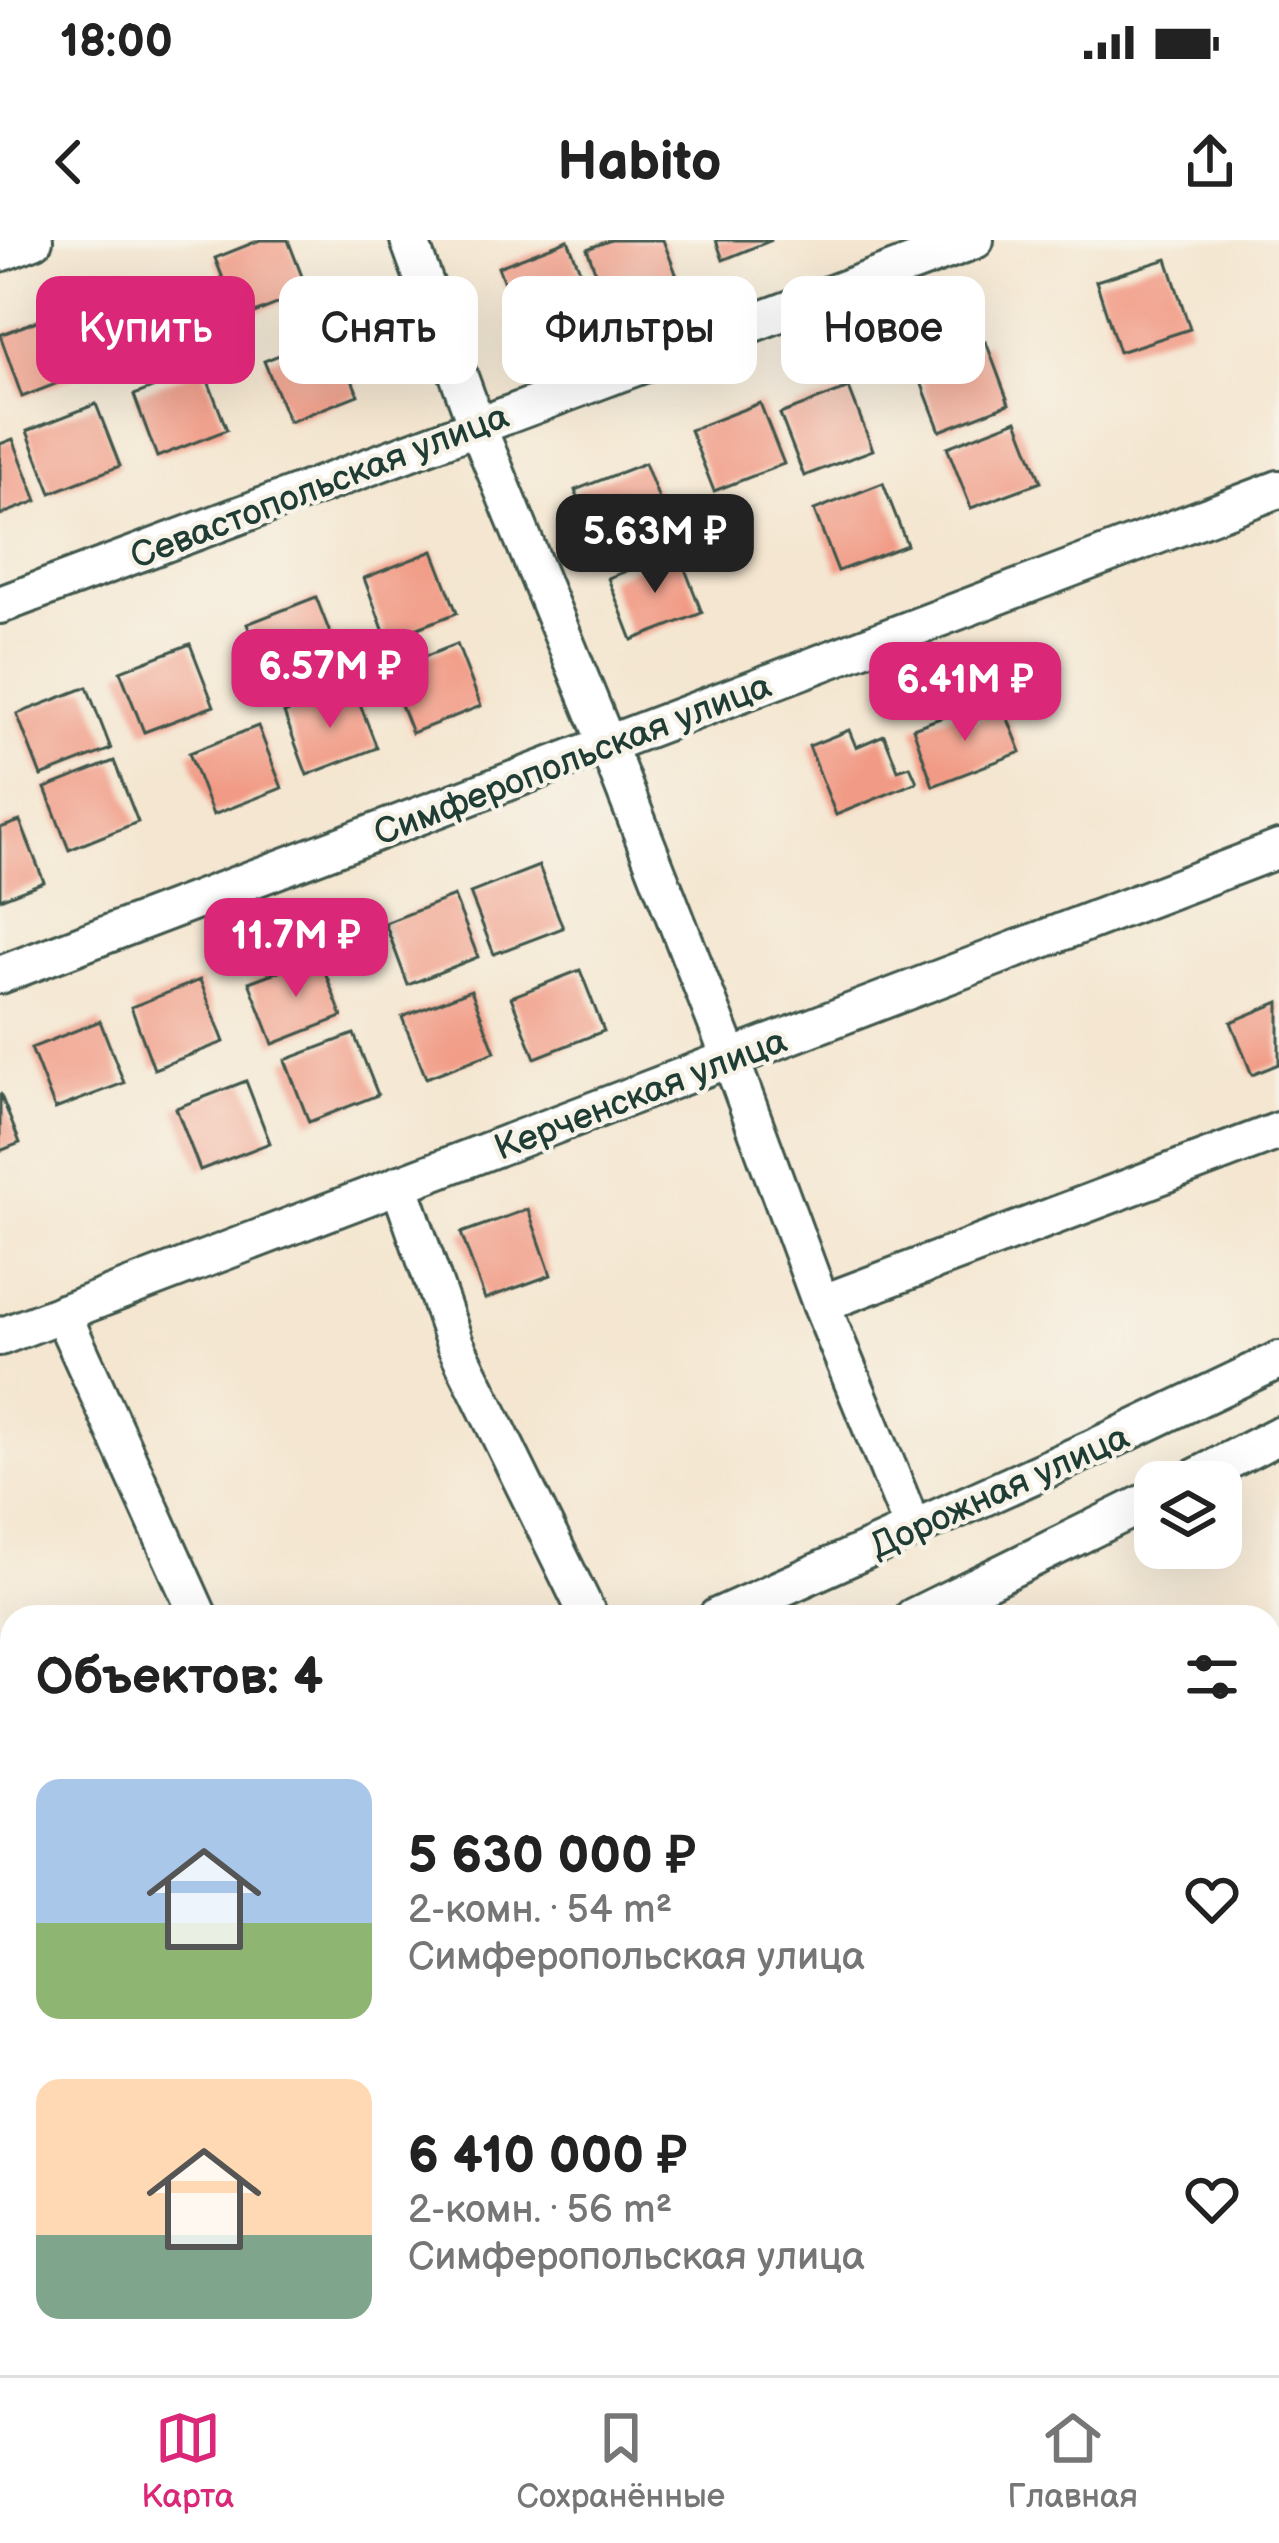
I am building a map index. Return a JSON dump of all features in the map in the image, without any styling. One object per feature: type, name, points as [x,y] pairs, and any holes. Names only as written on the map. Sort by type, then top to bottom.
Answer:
[{"type":"street","points":[[0,253],[34,240]]},
{"type":"street","points":[[409,240],[477,426],[731,1060],[820,1304],[913,1529]]},
{"type":"street","name":"Севастопольская улица","points":[[0,605],[975,240]]},
{"type":"street","name":"Симферопольская улица","points":[[0,975],[1279,489]]},
{"type":"street","name":"Керченская улица","points":[[0,1337],[1279,849]]},
{"type":"street","points":[[820,1304],[1279,1131]]},
{"type":"street","points":[[399,1184],[455,1343],[583,1605]]},
{"type":"street","points":[[62,1313],[194,1605]]},
{"type":"street","name":"Дорожная улица","points":[[744,1605],[1279,1360]]},
{"type":"street","points":[[1228,1461],[1279,1435]]},
{"type":"street","name":"Дорожная улица","points":[[937,1605],[1134,1508]]},
{"type":"building","points":[[260,240],[288,240],[302,276],[279,276],[279,303],[255,313],[255,276],[222,276],[215,258]]},
{"type":"building","points":[[568,240],[582,276],[502,277],[498,267]]},
{"type":"building","points":[[611,240],[663,240],[677,276],[597,276],[587,249]]},
{"type":"building","points":[[716,240],[772,240],[723,260]]},
{"type":"building","points":[[1167,259],[1190,329],[1119,352],[1096,281]]},
{"type":"building","points":[[36,321],[36,384],[56,384],[22,397],[0,335]]},
{"type":"building","points":[[985,342],[1009,404],[940,431],[922,384],[985,384]]},
{"type":"building","points":[[279,355],[279,384],[354,384],[358,395],[289,422],[264,361]]},
{"type":"building","points":[[162,384],[209,384],[227,430],[157,457],[134,395]]},
{"type":"building","points":[[849,388],[873,450],[804,476],[780,414]]},
{"type":"building","points":[[760,403],[784,464],[714,491],[690,430]]},
{"type":"building","points":[[96,404],[120,466],[51,493],[27,431]]},
{"type":"building","points":[[1017,420],[1041,482],[971,508],[947,447]]},
{"type":"building","points":[[13,439],[37,501],[0,515],[0,444]]},
{"type":"building","points":[[645,463],[669,525],[599,551],[575,490]]},
{"type":"building","points":[[883,483],[907,545],[838,571],[814,510]]},
{"type":"building","points":[[433,551],[457,613],[387,640],[364,578]]},
{"type":"building","points":[[678,551],[702,613],[632,640],[608,578]]},
{"type":"building","points":[[316,597],[340,659],[271,686],[247,624]]},
{"type":"building","points":[[190,644],[214,706],[144,732],[120,671]]},
{"type":"building","points":[[457,644],[481,706],[412,733],[388,671]]},
{"type":"building","points":[[353,686],[377,748],[307,775],[284,713]]},
{"type":"building","points":[[87,687],[111,749],[41,776],[17,714]]},
{"type":"building","points":[[965,709],[971,721],[1004,709],[1021,752],[933,786],[913,728]]},
{"type":"building","points":[[258,726],[282,788],[213,815],[189,753]]},
{"type":"building","points":[[849,730],[856,747],[884,735],[898,770],[910,766],[917,782],[836,815],[809,746]]},
{"type":"building","points":[[114,761],[138,822],[69,850],[45,788]]},
{"type":"building","points":[[20,821],[44,882],[0,899],[0,828]]},
{"type":"building","points":[[539,866],[563,928],[494,954],[470,893]]},
{"type":"building","points":[[454,896],[478,957],[408,985],[385,923]]},
{"type":"building","points":[[319,956],[342,1017],[273,1044],[249,982]]},
{"type":"building","points":[[580,970],[604,1031],[535,1058],[511,997]]},
{"type":"building","points":[[200,980],[224,1042],[154,1069],[131,1007]]},
{"type":"building","points":[[471,990],[495,1052],[426,1078],[402,1017]]},
{"type":"building","points":[[1279,1002],[1279,1064],[1252,1075],[1231,1022]]},
{"type":"building","points":[[100,1021],[124,1083],[55,1109],[31,1048]]},
{"type":"building","points":[[354,1034],[378,1095],[309,1122],[285,1060]]},
{"type":"building","points":[[246,1081],[270,1143],[200,1170],[176,1108]]},
{"type":"building","points":[[0,1093],[20,1143],[0,1151]]},
{"type":"building","points":[[528,1209],[551,1275],[485,1299],[461,1233]]}]
